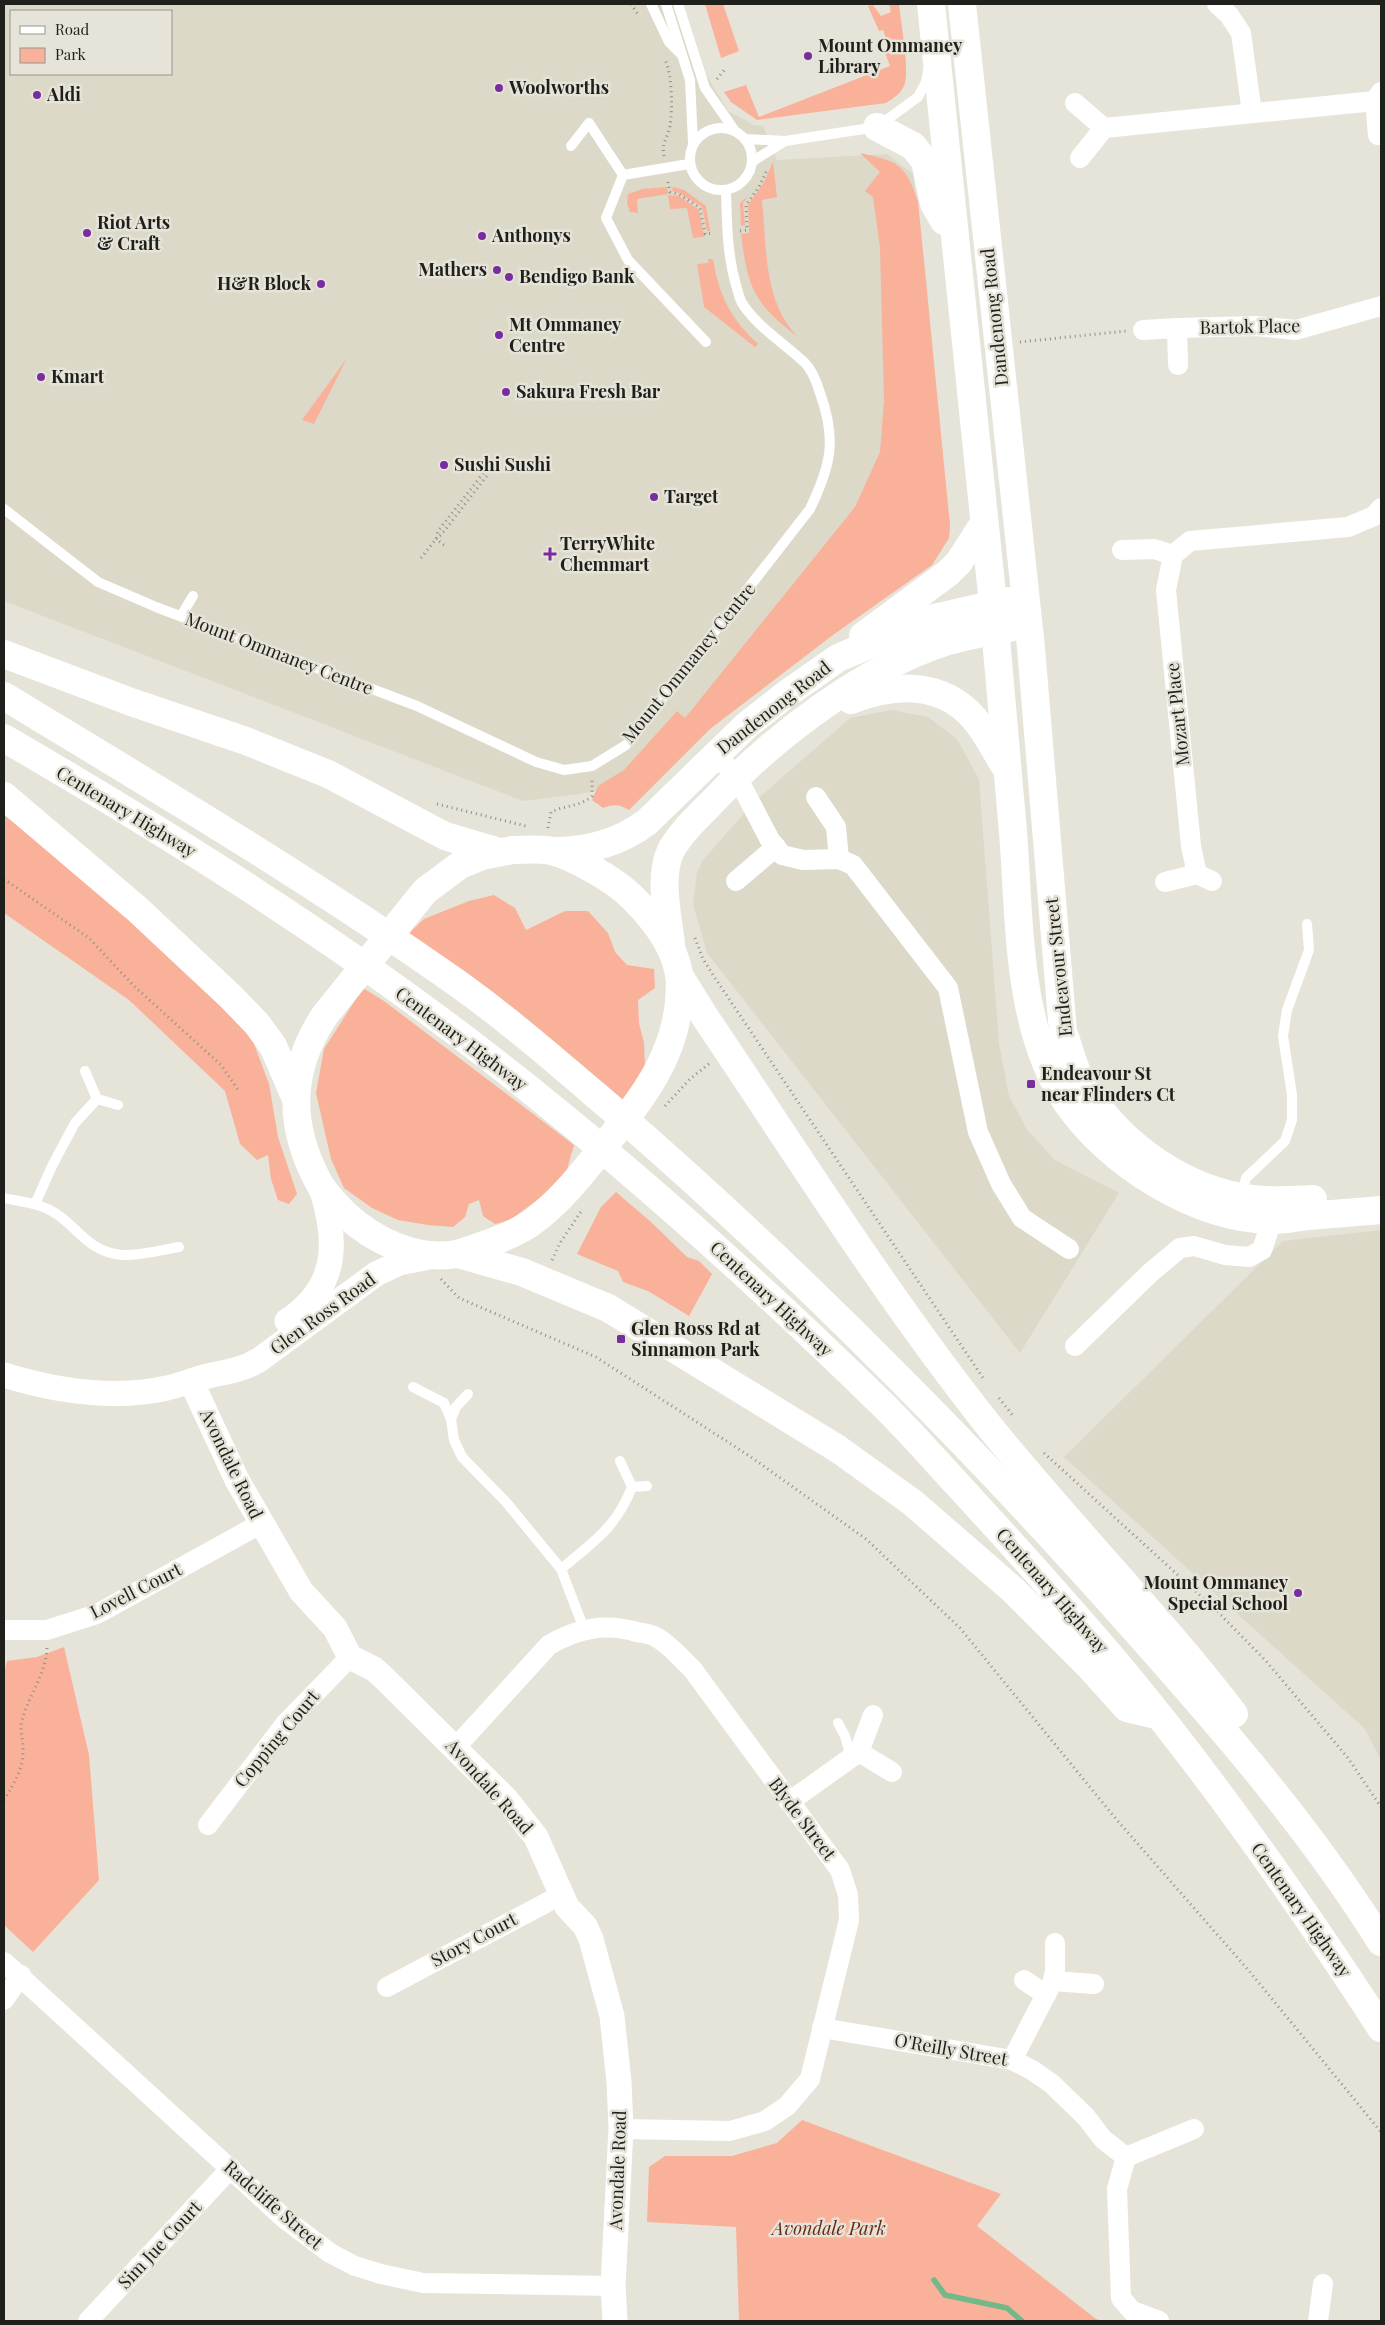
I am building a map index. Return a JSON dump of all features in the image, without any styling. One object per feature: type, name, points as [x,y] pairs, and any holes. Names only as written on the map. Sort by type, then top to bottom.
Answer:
[{"type":"main road","name":"Dandenong Road","points":[[931,4],[994,624]]},
{"type":"main road","name":"Dandenong Road","points":[[682,938],[665,876],[671,850],[688,828],[737,777],[770,747],[808,717],[877,672],[911,655],[994,624],[1025,597],[962,4]]},
{"type":"main road","points":[[877,127],[913,146],[925,161],[934,204],[955,239]]},
{"type":"main road","points":[[838,658],[873,628],[948,574],[959,562],[984,523]]},
{"type":"main road","name":"Endeavour Street","points":[[1025,597],[1063,1032],[1079,1077],[1095,1102],[1129,1140],[1154,1160],[1179,1176],[1209,1189],[1241,1197],[1283,1200],[1381,1192]]},
{"type":"main road","name":"Dandenong Road","points":[[548,834],[592,848],[633,832],[647,822],[714,754],[760,714],[838,658],[930,620],[1028,624]]},
{"type":"main road","name":"Endeavour Street","points":[[994,624],[1024,972],[1036,1038],[1053,1079],[1068,1104],[1091,1133],[1111,1151],[1143,1175],[1172,1192],[1208,1209],[1239,1216],[1272,1220],[1381,1210]]},
{"type":"main road","points":[[4,654],[131,702],[246,741],[328,774],[445,836],[499,852]]},
{"type":"main road","points":[[808,717],[860,696],[892,688],[916,688],[937,693],[967,711],[982,728],[1007,770]]},
{"type":"main road","name":"Centenary Highway","points":[[4,696],[252,847],[456,983],[563,1066],[647,1139],[803,1282],[955,1434],[1050,1534],[1228,1734],[1289,1810],[1381,1942]]},
{"type":"main road","name":"Centenary Highway","points":[[4,738],[165,833],[382,979],[491,1059],[623,1166],[731,1261],[883,1404],[1008,1540],[1124,1673],[1242,1825],[1381,2028]]},
{"type":"main road","points":[[4,796],[122,896],[231,997],[257,1024],[273,1046],[296,1099]]},
{"type":"main road","points":[[445,1265],[509,1236],[530,1224],[549,1209],[569,1189],[638,1104],[657,1074],[671,1042],[678,1010],[682,938],[615,882],[584,865],[548,834],[528,849],[482,856],[460,866],[426,891],[325,1015],[311,1036],[300,1066],[296,1114],[302,1147],[321,1188],[358,1226],[392,1245],[416,1252],[445,1265],[522,1272],[608,1308],[838,1449],[913,1503],[1013,1590],[1090,1666],[1127,1708],[1157,1715]]},
{"type":"main road","points":[[680,975],[705,1017],[886,1287],[988,1424],[1034,1481],[1153,1616],[1232,1711],[1276,1769],[1289,1810]]},
{"type":"street","points":[[1217,4],[1229,15],[1241,33],[1252,113]]},
{"type":"street","points":[[1080,158],[1104,128],[1252,113],[1378,96],[1378,135]]},
{"type":"street","points":[[1074,103],[1104,128]]},
{"type":"street","name":"Bartok Place","points":[[1143,330],[1247,326],[1296,330],[1381,306]]},
{"type":"street","name":"Bartok Place","points":[[1177,328],[1178,365]]},
{"type":"street","points":[[1122,550],[1154,548],[1173,555],[1190,541],[1348,526],[1374,516],[1381,508]]},
{"type":"street","name":"Mozart Place","points":[[1166,882],[1205,877],[1191,846],[1166,590],[1173,555]]},
{"type":"street","points":[[714,754],[737,777],[770,840],[782,855],[803,860],[839,859],[853,865],[948,988],[978,1132],[1001,1184],[1022,1218],[1069,1249]]},
{"type":"street","points":[[816,797],[836,827],[839,859]]},
{"type":"street","points":[[736,881],[776,847]]},
{"type":"street","name":"Glen Ross Road","points":[[198,1379],[296,1316],[318,1293],[327,1274],[333,1253],[330,1216],[321,1188]]},
{"type":"street","points":[[1075,1346],[1150,1273],[1180,1248],[1194,1246],[1224,1255],[1249,1258],[1262,1250],[1272,1220]]},
{"type":"street","name":"Glen Ross Road","points":[[4,1375],[52,1388],[91,1393],[137,1392],[242,1369],[259,1360],[388,1268],[445,1265]]},
{"type":"street","name":"Avondale Road","points":[[198,1379],[237,1480],[260,1524],[300,1591],[334,1628],[350,1657],[374,1669],[383,1677],[506,1800],[536,1838],[550,1865],[567,1907],[585,1926],[603,1980],[612,2016],[619,2082],[621,2129],[613,2286],[615,2321]]},
{"type":"street","name":"Lovell Court","points":[[4,1630],[47,1630],[97,1614],[260,1524]]},
{"type":"street","name":"Blyde Street","points":[[455,1748],[549,1644],[566,1635],[584,1629],[615,1627],[655,1637],[674,1651],[693,1670],[840,1870],[848,1895],[849,1920],[810,2079],[787,2106],[765,2121],[730,2131],[621,2129]]},
{"type":"street","name":"Copping Court","points":[[208,1825],[285,1724],[350,1657]]},
{"type":"street","points":[[789,1802],[855,1755],[873,1715]]},
{"type":"street","points":[[855,1755],[892,1772]]},
{"type":"street","name":"Story Court","points":[[387,1987],[561,1895]]},
{"type":"street","points":[[1012,2060],[1049,1988],[1055,1970],[1055,1943]]},
{"type":"street","name":"Radcliffe Street","points":[[4,1962],[21,1975],[285,2219],[323,2249],[355,2266],[423,2283],[613,2286]]},
{"type":"street","points":[[4,2000],[21,1975]]},
{"type":"street","points":[[1024,1980],[1049,1988],[1094,1984]]},
{"type":"street","name":"O'Reilly Street","points":[[822,2028],[1012,2060],[1032,2070],[1052,2084],[1086,2117],[1103,2139],[1126,2157]]},
{"type":"street","points":[[1158,2321],[1132,2310],[1121,2298],[1117,2189],[1126,2157],[1194,2129]]},
{"type":"street","name":"Sim Jue Court","points":[[88,2321],[231,2168]]},
{"type":"street","points":[[1323,2284],[1323,2321]]},
{"type":"lane","points":[[651,4],[669,42],[684,58]]},
{"type":"lane","points":[[666,4],[684,58],[692,93],[693,142],[689,164],[698,179],[706,186],[715,190],[726,191],[745,180],[753,162],[751,150],[745,139],[735,131],[726,127],[710,129],[693,142]]},
{"type":"lane","points":[[678,4],[705,88],[735,131]]},
{"type":"lane","points":[[745,139],[785,141],[877,127],[918,97],[926,82],[934,31]]},
{"type":"lane","points":[[571,146],[589,123],[623,175]]},
{"type":"lane","points":[[753,162],[785,141]]},
{"type":"lane","points":[[623,175],[689,164]]},
{"type":"lane","points":[[623,175],[606,218],[628,260],[706,342]]},
{"type":"lane","name":"Mount Ommaney Centre","points":[[4,509],[98,582],[181,616],[417,706],[536,762],[564,770],[592,766],[626,745],[810,509],[825,479],[832,442],[827,414],[815,378],[806,364],[767,333],[741,302],[731,266],[727,233],[726,191]]},
{"type":"lane","points":[[181,616],[193,596]]},
{"type":"lane","points":[[1241,1197],[1246,1178],[1285,1142],[1292,1120],[1292,1095],[1283,1036],[1287,1010],[1309,950],[1307,924]]},
{"type":"lane","points":[[85,1071],[96,1099]]},
{"type":"lane","points":[[96,1099],[118,1105]]},
{"type":"lane","points":[[35,1204],[53,1164],[75,1123],[96,1099]]},
{"type":"lane","points":[[4,1198],[35,1204],[56,1213],[79,1236],[99,1249],[121,1255],[179,1247]]},
{"type":"lane","points":[[413,1387],[444,1402],[451,1419],[454,1440],[462,1457],[506,1502],[561,1569],[584,1629]]},
{"type":"lane","points":[[451,1419],[456,1407],[468,1394]]},
{"type":"lane","points":[[561,1569],[610,1527],[625,1504],[632,1487],[620,1461]]},
{"type":"lane","points":[[632,1487],[647,1486]]},
{"type":"lane","points":[[838,1723],[855,1755]]},
{"type":"path","points":[[631,4],[641,19]]},
{"type":"path","points":[[663,55],[670,69],[670,126],[662,147],[670,192],[680,195],[700,208],[705,234],[747,230],[746,205],[759,187],[767,168]]},
{"type":"path","points":[[1020,342],[1039,338],[1143,330]]},
{"type":"path","points":[[436,539],[438,531],[492,462]]},
{"type":"path","points":[[421,558],[496,464]]},
{"type":"path","points":[[436,539],[444,545]]},
{"type":"path","points":[[548,834],[551,812],[585,802],[592,796],[592,766]]},
{"type":"path","points":[[476,813],[530,826]]},
{"type":"path","points":[[4,879],[89,938],[134,986],[221,1065],[238,1090]]},
{"type":"path","points":[[682,938],[708,967],[989,1385]]},
{"type":"path","points":[[445,1265],[459,1298],[596,1357],[748,1455],[866,1539],[960,1628],[1116,1819],[1250,1972],[1381,2132]]},
{"type":"path","points":[[994,1392],[1016,1420]]},
{"type":"path","points":[[1039,1447],[1079,1486],[1214,1608],[1266,1661],[1348,1758],[1381,1807]]},
{"type":"path","points":[[4,1800],[23,1764],[24,1745],[20,1723],[28,1699],[46,1662],[47,1630]]},
{"type":"shaded area","name":"Mt Ommaney Centre","points":[[4,4],[681,4],[701,66],[728,111],[754,125],[763,126],[777,160],[887,154],[913,174],[926,275],[943,471],[629,786],[523,801],[4,601]]},
{"type":"shaded area","points":[[891,710],[928,717],[957,739],[979,779],[999,1043],[1009,1096],[1028,1131],[1055,1160],[1119,1193],[1020,1353],[707,953],[693,904],[697,872],[703,860],[755,801],[850,718]]},
{"type":"shaded area","name":"Mount Ommaney Special School","points":[[1381,1230],[1381,1760],[1365,1729],[1064,1457],[1283,1241]]},
{"type":"green space","points":[[705,4],[723,4],[739,51],[721,58]]},
{"type":"green space","points":[[889,4],[899,4],[906,75],[902,90],[886,103],[757,120],[731,102],[724,92],[746,85],[759,117],[890,66],[885,52],[890,49],[883,30],[879,31],[868,6],[873,5],[881,16],[891,12]]},
{"type":"green space","points":[[860,153],[883,159],[898,166],[909,179],[918,201],[950,525],[949,538],[932,565],[833,635],[710,729],[629,810],[616,805],[603,808],[592,800],[598,786],[624,770],[677,711],[685,718],[855,507],[880,452],[884,401],[880,248],[873,197],[865,191],[880,172]]},
{"type":"green space","points":[[773,162],[777,197],[762,200],[766,256],[773,292],[779,309],[788,325],[800,339],[773,316],[756,295],[747,270],[741,234],[749,233],[748,205],[763,184]]},
{"type":"green space","points":[[667,187],[668,194],[637,199],[638,213],[630,212],[627,203],[628,194],[642,189]]},
{"type":"green space","points":[[673,187],[684,190],[706,206],[710,231],[707,231],[702,207],[679,193],[672,191]]},
{"type":"green space","points":[[668,195],[679,196],[699,210],[704,237],[693,238],[687,208],[670,209]]},
{"type":"green space","points":[[748,196],[743,203],[745,225],[741,226],[740,203]]},
{"type":"green space","points":[[708,259],[713,259],[723,296],[733,316],[758,344],[755,347],[704,307],[697,264],[708,263]]},
{"type":"green space","points":[[347,358],[314,424],[302,420]]},
{"type":"green space","points":[[4,815],[208,987],[251,1036],[269,1084],[278,1137],[297,1194],[289,1204],[278,1200],[271,1179],[268,1155],[257,1160],[240,1144],[225,1091],[129,1000],[4,913]]},
{"type":"green space","points":[[494,895],[515,908],[526,930],[565,911],[588,911],[608,933],[615,952],[627,965],[654,969],[655,988],[638,1000],[639,1023],[644,1043],[645,1068],[627,1104],[406,936],[424,919],[469,901]]},
{"type":"green space","points":[[363,988],[384,1001],[574,1145],[566,1173],[552,1189],[510,1220],[495,1224],[483,1216],[479,1200],[469,1204],[465,1217],[453,1227],[398,1220],[372,1208],[344,1188],[331,1159],[316,1093],[324,1049]]},
{"type":"green space","points":[[616,1192],[651,1222],[687,1257],[699,1261],[712,1274],[689,1316],[648,1291],[623,1282],[618,1271],[577,1254],[601,1207]]},
{"type":"green space","points":[[64,1647],[89,1755],[99,1880],[33,1952],[4,1925],[4,1673],[7,1661],[37,1657]]},
{"type":"green space","name":"Avondale Park","points":[[802,2120],[1001,2194],[977,2226],[1096,2319],[1103,2321],[739,2321],[736,2227],[647,2222],[649,2167],[665,2156],[732,2156],[777,2143]]},
{"type":"waterway","points":[[934,2280],[945,2295],[1007,2308],[1022,2321]]},
{"type":"place","name":"Mount Ommaney Library","points":[[808,56]]},
{"type":"place","name":"Woolworths","points":[[499,88]]},
{"type":"place","name":"Aldi","points":[[37,95]]},
{"type":"place","name":"Riot Arts & Craft","points":[[87,233]]},
{"type":"place","name":"Anthonys","points":[[482,236]]},
{"type":"place","name":"Mathers","points":[[497,270]]},
{"type":"place","name":"Bendigo Bank","points":[[509,277]]},
{"type":"place","name":"H&R Block","points":[[321,284]]},
{"type":"place","name":"Mt Ommaney Centre","points":[[499,335]]},
{"type":"place","name":"Kmart","points":[[41,377]]},
{"type":"place","name":"Sakura Fresh Bar","points":[[506,392]]},
{"type":"place","name":"Sushi Sushi","points":[[444,465]]},
{"type":"place","name":"Target","points":[[654,497]]},
{"type":"place","name":"TerryWhite Chemmart","points":[[550,554]]},
{"type":"place","name":"Endeavour St near Flinders Ct","points":[[1031,1084]]},
{"type":"place","name":"Glen Ross Rd at Sinnamon Park","points":[[621,1339]]},
{"type":"place","name":"Mount Ommaney Special School","points":[[1298,1593]]}]
